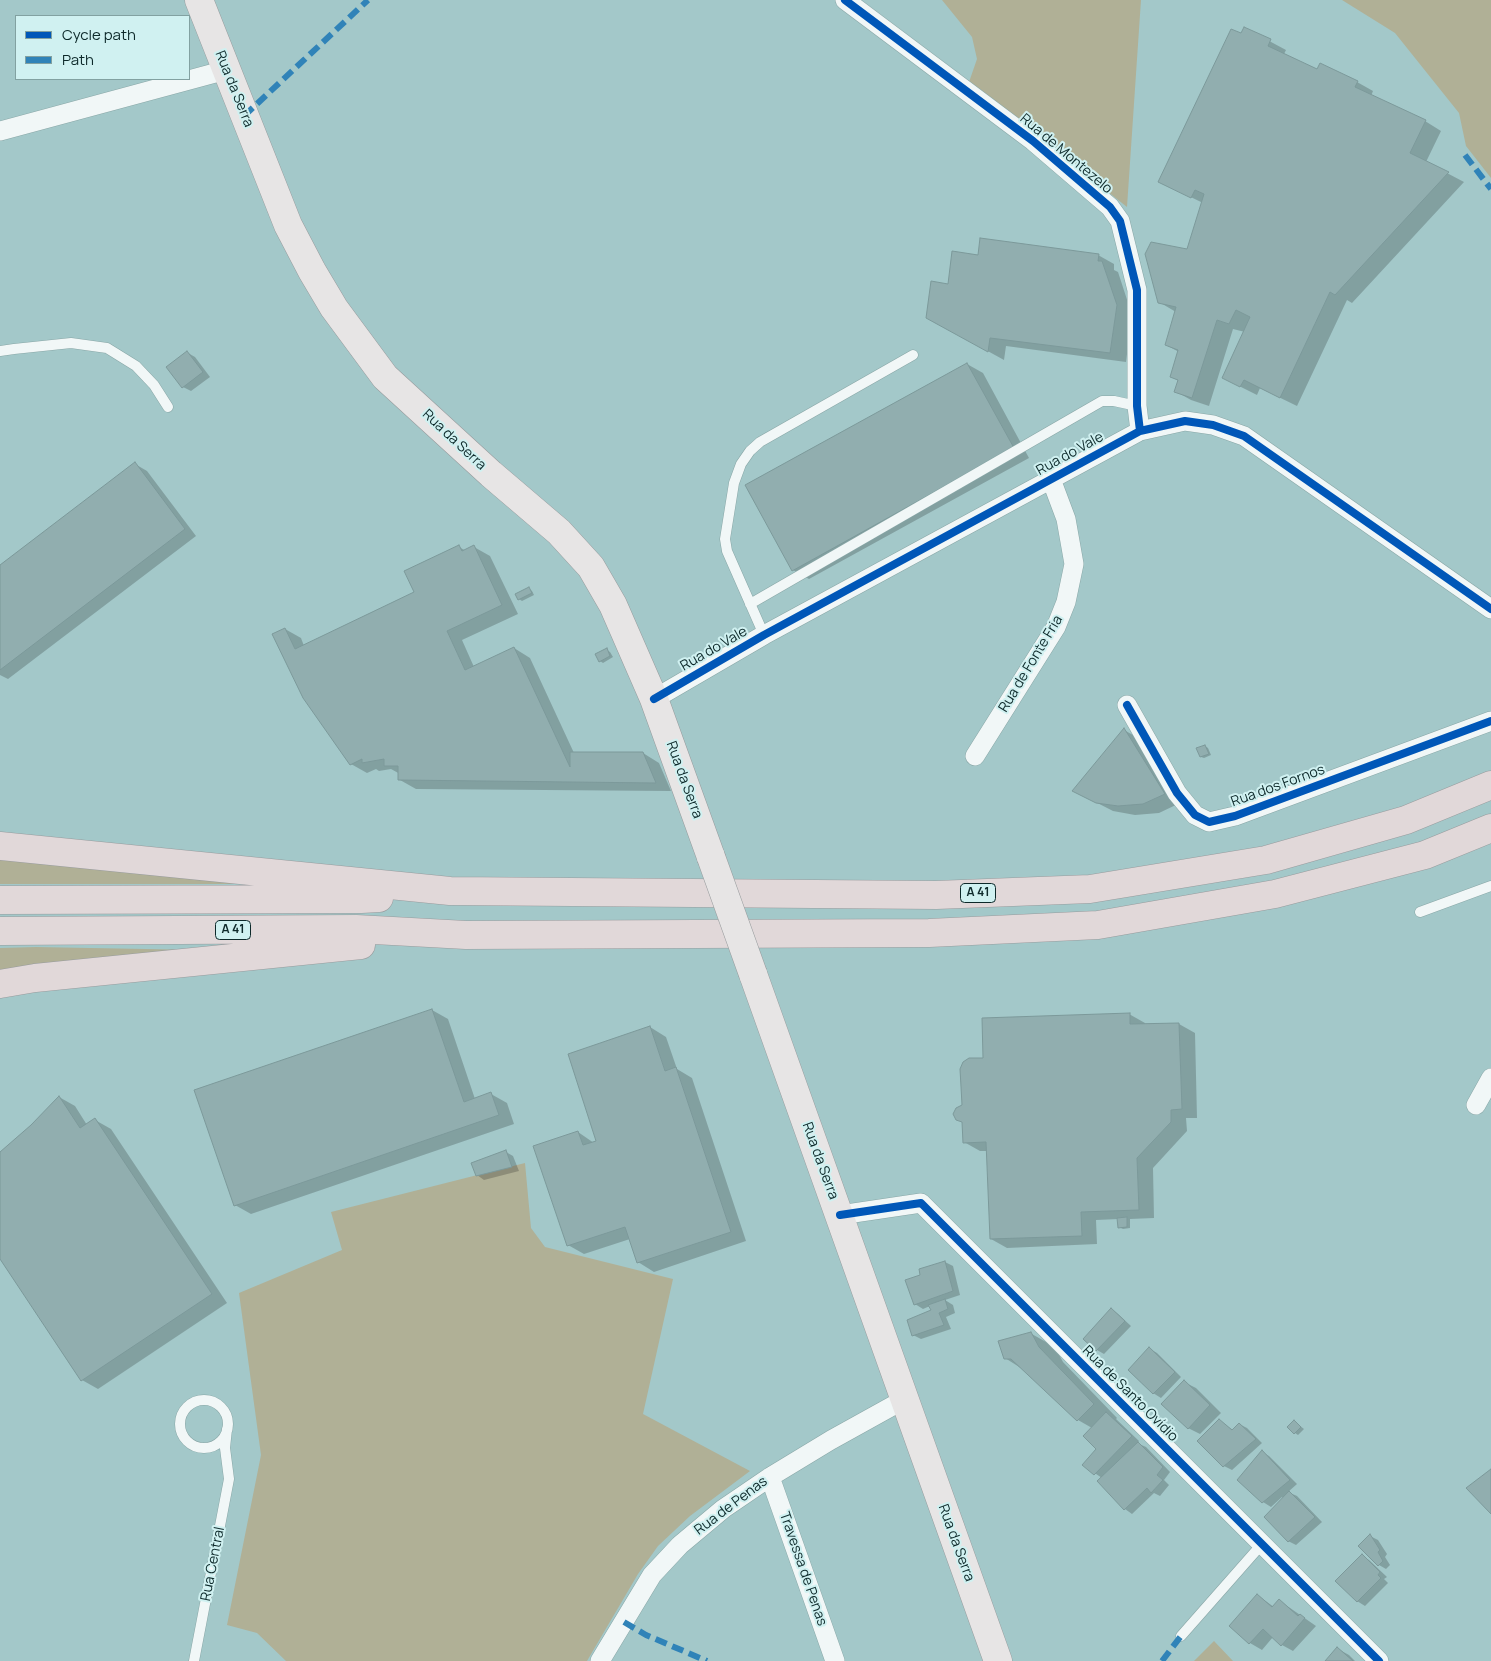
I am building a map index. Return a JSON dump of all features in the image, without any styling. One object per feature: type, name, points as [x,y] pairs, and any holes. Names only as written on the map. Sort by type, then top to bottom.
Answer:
[{"type":"highway","name":"A 41","points":[[0,900],[361,899],[450,891],[936,895],[1090,889],[1266,860],[1406,820],[1491,785]]},
{"type":"highway","name":"A 41","points":[[0,931],[356,929],[466,935],[929,933],[1098,925],[1275,894],[1425,855],[1491,828]]},
{"type":"highway","points":[[0,846],[450,891]]},
{"type":"highway","points":[[0,984],[45,977],[466,935]]},
{"type":"main road","name":"Rua da Serra","points":[[199,0],[288,225],[334,308],[385,377],[559,532],[591,567],[613,605],[654,699],[998,1661]]},
{"type":"street","name":"Rua de Montezelo","points":[[845,0],[1032,141],[1110,207],[1120,222],[1138,290],[1137,406],[1140,431]]},
{"type":"street","points":[[190,80],[226,70]]},
{"type":"street","points":[[0,131],[189,80]]},
{"type":"street","name":"Rua do Vale","points":[[654,699],[764,635],[1140,431],[1184,420],[1213,425],[1244,436],[1491,609]]},
{"type":"street","name":"Rua de Fonte Fria","points":[[975,756],[1056,627],[1066,602],[1074,564],[1066,519],[1051,479]]},
{"type":"street","name":"Rua dos Fornos","points":[[1126,704],[1177,792],[1195,815],[1209,822],[1235,816],[1491,721]]},
{"type":"street","points":[[1476,1105],[1491,1078]]},
{"type":"street","name":"Rua de Santo Ovídio","points":[[840,1215],[921,1203],[1379,1661]]},
{"type":"street","name":"Rua de Penas","points":[[600,1661],[652,1575],[680,1545],[723,1509],[770,1477],[905,1398]]},
{"type":"street","name":"Travessa de Penas","points":[[770,1477],[835,1661]]},
{"type":"lane","points":[[0,352],[71,343],[107,348],[136,366],[154,385],[168,407]]},
{"type":"lane","points":[[764,635],[727,551],[726,539],[734,483],[741,464],[750,451],[760,442],[913,355]]},
{"type":"lane","points":[[750,604],[1102,401],[1114,401],[1137,406]]},
{"type":"lane","points":[[1420,912],[1491,886]]},
{"type":"lane","points":[[205,1448],[219,1442],[227,1429],[225,1414],[220,1407],[207,1400],[199,1401],[186,1408],[180,1423],[181,1431],[184,1438],[190,1443],[197,1447],[214,1451],[228,1467]]},
{"type":"lane","name":"Rua Central","points":[[194,1661],[229,1479],[225,1448],[227,1429]]},
{"type":"lane","points":[[1181,1636],[1262,1544]]},
{"type":"green space","points":[[942,0],[1141,0],[1127,207],[1044,141],[968,85],[977,59],[972,37]]},
{"type":"green space","points":[[1342,0],[1491,0],[1491,178],[1466,146],[1459,113],[1395,33]]},
{"type":"green space","points":[[0,856],[267,884],[0,884]]},
{"type":"green space","points":[[0,948],[200,950],[0,972]]},
{"type":"green space","points":[[525,1163],[531,1228],[545,1247],[673,1279],[643,1414],[750,1471],[690,1516],[658,1546],[638,1574],[587,1661],[286,1661],[257,1633],[227,1625],[261,1455],[239,1293],[342,1250],[331,1212]]},
{"type":"green space","points":[[1214,1641],[1233,1661],[1194,1661]]},
{"type":"building","points":[[1244,27],[1271,39],[1268,46],[1317,69],[1320,63],[1358,81],[1355,87],[1426,120],[1410,153],[1449,172],[1335,295],[1330,292],[1280,398],[1244,380],[1240,387],[1222,378],[1250,317],[1236,310],[1229,324],[1217,320],[1192,398],[1174,392],[1178,380],[1170,377],[1178,350],[1165,345],[1176,307],[1158,303],[1145,254],[1151,242],[1187,249],[1204,194],[1195,190],[1191,198],[1158,182],[1231,29],[1241,33]]},
{"type":"building","points":[[980,238],[1099,254],[1098,261],[1102,261],[1117,305],[1110,353],[990,338],[988,352],[926,318],[931,281],[948,284],[952,251],[978,255]]},
{"type":"building","points":[[187,351],[203,372],[182,388],[166,367]]},
{"type":"building","points":[[967,363],[1014,448],[792,571],[745,485]]},
{"type":"building","points":[[135,462],[185,529],[0,670],[0,565]]},
{"type":"building","points":[[459,545],[462,551],[474,545],[502,605],[447,631],[465,670],[514,647],[570,767],[570,752],[643,752],[656,783],[398,780],[398,766],[384,766],[384,759],[362,763],[362,759],[350,765],[303,698],[272,634],[285,628],[295,649],[414,592],[404,571]]},
{"type":"building","points":[[529,587],[532,593],[518,600],[515,594]]},
{"type":"building","points":[[607,648],[610,656],[599,662],[595,654]]},
{"type":"building","points":[[1124,728],[1165,794],[1143,804],[1118,806],[1096,803],[1072,791]]},
{"type":"building","points":[[1205,745],[1209,754],[1200,757],[1196,748]]},
{"type":"building","points":[[432,1009],[464,1102],[491,1092],[499,1115],[234,1206],[194,1090]]},
{"type":"building","points":[[1130,1013],[1130,1024],[1179,1023],[1182,1109],[1171,1110],[1171,1122],[1137,1158],[1139,1210],[1081,1212],[1082,1236],[990,1239],[986,1142],[963,1143],[962,1122],[956,1120],[953,1114],[956,1108],[962,1105],[960,1069],[963,1062],[969,1058],[983,1058],[982,1018]]},
{"type":"building","points":[[650,1026],[665,1071],[676,1067],[731,1232],[637,1263],[625,1227],[567,1246],[533,1146],[578,1131],[583,1145],[596,1141],[568,1054]]},
{"type":"building","points":[[59,1096],[80,1128],[95,1118],[212,1294],[81,1381],[0,1259],[0,1152],[31,1125]]},
{"type":"building","points":[[506,1150],[512,1167],[476,1176],[471,1163]]},
{"type":"building","points":[[1127,1217],[1127,1227],[1118,1228],[1117,1218]]},
{"type":"building","points":[[945,1261],[953,1291],[914,1305],[905,1280],[920,1275],[919,1269]]},
{"type":"building","points":[[945,1299],[948,1309],[939,1313],[944,1325],[912,1336],[907,1320],[931,1310],[928,1305]]},
{"type":"building","points":[[1111,1308],[1125,1321],[1096,1351],[1083,1339]]},
{"type":"building","points":[[1031,1332],[1039,1347],[1094,1404],[1077,1421],[1011,1359],[1004,1359],[998,1341]]},
{"type":"building","points":[[1149,1347],[1175,1372],[1153,1394],[1128,1370]]},
{"type":"building","points":[[1184,1380],[1210,1405],[1188,1429],[1161,1404]]},
{"type":"building","points":[[1106,1412],[1132,1436],[1094,1475],[1082,1465],[1096,1449],[1083,1436]]},
{"type":"building","points":[[1219,1419],[1232,1430],[1239,1423],[1256,1439],[1223,1467],[1197,1441]]},
{"type":"building","points":[[1294,1420],[1301,1427],[1294,1434],[1287,1427]]},
{"type":"building","points":[[1138,1442],[1163,1467],[1157,1475],[1163,1480],[1151,1493],[1147,1488],[1124,1510],[1097,1481]]},
{"type":"building","points":[[1262,1450],[1290,1480],[1262,1503],[1237,1480]]},
{"type":"building","points":[[1491,1469],[1491,1514],[1466,1488]]},
{"type":"building","points":[[1289,1491],[1315,1517],[1288,1542],[1264,1517]]},
{"type":"building","points":[[1370,1534],[1380,1550],[1378,1552],[1383,1561],[1378,1566],[1358,1546]]},
{"type":"building","points":[[1362,1554],[1380,1572],[1378,1575],[1381,1578],[1357,1602],[1335,1581]]},
{"type":"building","points":[[1257,1594],[1272,1607],[1279,1599],[1298,1616],[1300,1614],[1305,1618],[1281,1646],[1263,1629],[1249,1644],[1229,1626]]},
{"type":"building","points":[[1337,1647],[1353,1661],[1325,1661]]},
{"type":"marked path","points":[[244,116],[368,0]]},
{"type":"marked path","points":[[1465,155],[1491,189]]},
{"type":"marked path","points":[[624,1622],[646,1635],[707,1661]]},
{"type":"marked path","points":[[1162,1661],[1181,1636]]},
{"type":"cycle path","points":[[845,0],[1033,141],[1110,207],[1120,221],[1137,290],[1137,406],[1140,431]]},
{"type":"cycle path","points":[[654,699],[764,635],[1140,431],[1185,421],[1213,425],[1244,436],[1491,609]]},
{"type":"cycle path","points":[[1127,705],[1177,793],[1195,815],[1209,822],[1235,816],[1491,721]]},
{"type":"cycle path","points":[[840,1215],[921,1203],[1379,1661]]}]
